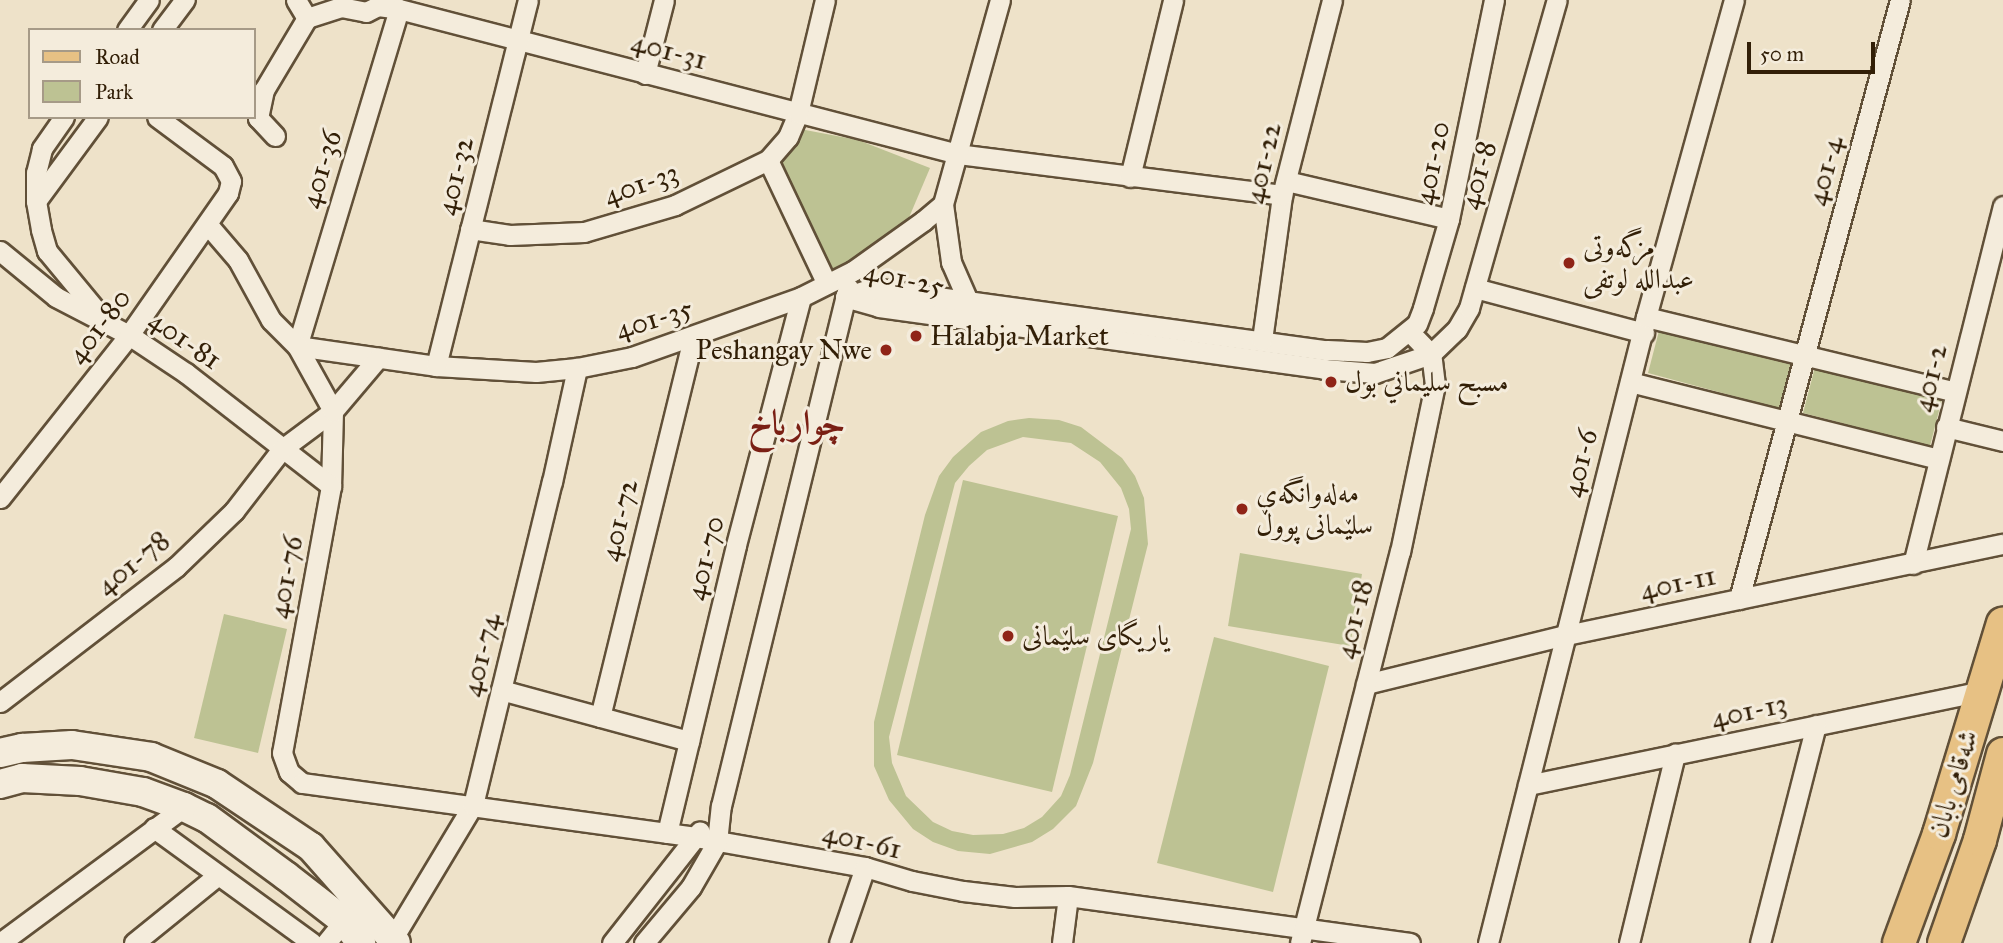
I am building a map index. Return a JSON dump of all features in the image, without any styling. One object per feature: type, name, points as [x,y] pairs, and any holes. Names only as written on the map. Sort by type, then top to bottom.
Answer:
[{"type":"main road","name":"شەقامی بابان","points":[[1899,943],[1939,834],[2003,624]]},
{"type":"main road","name":"شەقامی بابان","points":[[1944,943],[1980,840],[2003,754]]},
{"type":"street","points":[[128,28],[149,0]]},
{"type":"street","points":[[164,28],[185,0]]},
{"type":"street","points":[[275,136],[258,118],[264,90],[307,18],[296,0]]},
{"type":"street","name":"401-32","points":[[436,366],[528,0]]},
{"type":"street","points":[[645,74],[664,0]]},
{"type":"street","name":"401-33","points":[[470,229],[510,235],[584,232],[674,205],[768,160],[788,137],[798,113],[825,0]]},
{"type":"street","points":[[968,301],[951,262],[943,204],[1000,0]]},
{"type":"street","points":[[1130,177],[1173,0]]},
{"type":"street","name":"401-22","points":[[1262,340],[1284,188],[1332,0]]},
{"type":"street","name":"401-20","points":[[1409,331],[1417,324],[1423,308],[1449,219],[1494,0]]},
{"type":"street","name":"401-8","points":[[1431,354],[1463,320],[1475,288],[1557,0]]},
{"type":"street","name":"401-6","points":[[1488,943],[1630,382],[1734,0]]},
{"type":"street","name":"401-4","points":[[1739,599],[1900,0]]},
{"type":"street","name":"401-31","points":[[307,18],[341,7],[375,6],[399,9],[958,154],[1130,177],[1284,188],[1449,219]]},
{"type":"street","name":"401-36","points":[[297,346],[399,9]]},
{"type":"street","points":[[63,119],[42,149],[36,173],[36,201],[47,251],[108,325]]},
{"type":"street","points":[[36,201],[97,119]]},
{"type":"street","name":"401-80","points":[[0,498],[129,335],[208,225],[228,192],[231,181],[223,166],[160,119]]},
{"type":"street","points":[[768,160],[827,284]]},
{"type":"street","name":"401-35","points":[[297,346],[436,366],[501,372],[577,368],[632,357],[802,297],[853,271],[894,244],[943,204]]},
{"type":"street","name":"401-2","points":[[1913,564],[2003,206]]},
{"type":"street","points":[[208,225],[238,260],[271,320],[297,346],[332,411]]},
{"type":"street","name":"401-81","points":[[0,251],[55,297],[129,335],[186,373],[331,486]]},
{"type":"street","points":[[644,943],[691,887],[717,842],[721,806],[853,271]]},
{"type":"street","name":"401-25","points":[[845,297],[872,288],[1326,351],[1367,352],[1387,348],[1409,331]]},
{"type":"street","points":[[1475,288],[1805,356],[1955,392]]},
{"type":"street","name":"401-70","points":[[667,833],[736,545],[802,297]]},
{"type":"street","name":"401-25","points":[[845,297],[879,307],[1324,369],[1375,373],[1431,354]]},
{"type":"street","points":[[1409,331],[1431,354]]},
{"type":"street","name":"401-72","points":[[600,716],[693,337]]},
{"type":"street","name":"401-18","points":[[1303,935],[1399,552],[1435,385],[1431,354]]},
{"type":"street","name":"401-78","points":[[0,702],[176,567],[234,511],[282,449],[332,411],[378,358]]},
{"type":"street","name":"401-74","points":[[394,941],[473,805],[577,368]]},
{"type":"street","points":[[1630,382],[1938,459]]},
{"type":"street","name":"401-76","points":[[302,782],[289,772],[282,753],[331,486],[332,411]]},
{"type":"street","points":[[1946,427],[2003,442]]},
{"type":"street","name":"401-11","points":[[1366,684],[1566,635],[2003,544]]},
{"type":"street","points":[[501,690],[689,741]]},
{"type":"street","name":"401-13","points":[[1528,785],[1981,691]]},
{"type":"street","points":[[1760,943],[1816,725]]},
{"type":"street","points":[[0,753],[22,748],[72,745],[151,757],[217,784],[310,847],[394,941]]},
{"type":"street","points":[[1629,943],[1675,754]]},
{"type":"street","points":[[0,796],[11,781],[80,781],[143,792],[184,807],[207,818],[344,921],[361,943]]},
{"type":"street","name":"401-61","points":[[302,782],[695,837],[865,867],[912,881],[963,891],[1015,897],[1068,896],[1303,935],[1410,943]]},
{"type":"street","points":[[612,943],[721,806]]},
{"type":"street","points":[[0,943],[184,807]]},
{"type":"street","points":[[154,828],[312,943]]},
{"type":"street","points":[[839,943],[865,867]]},
{"type":"street","points":[[134,943],[218,875]]},
{"type":"street","points":[[1062,943],[1068,896]]},
{"type":"street","points":[[326,943],[344,921]]},
{"type":"green space","points":[[800,129],[858,140],[930,168],[905,227],[829,278],[772,161]]},
{"type":"green space","points":[[1660,327],[1794,363],[1782,409],[1648,373]]},
{"type":"green space","points":[[1815,367],[1942,399],[1930,446],[1803,413]]},
{"type":"green space","points":[[1029,418],[1059,420],[1081,427],[1122,458],[1135,476],[1144,498],[1148,544],[1093,763],[1076,806],[1053,829],[1032,842],[990,854],[958,851],[933,842],[913,829],[889,800],[874,766],[874,722],[925,515],[939,476],[953,457],[981,432],[1008,421]],"holes":[[[1023,437],[1071,443],[1100,462],[1121,488],[1129,509],[1131,529],[1070,775],[1061,796],[1042,817],[1024,828],[1003,834],[973,835],[952,831],[933,822],[906,796],[892,763],[889,737],[955,483],[987,450]]]},
{"type":"green space","name":"یاریگای سلێمانی","points":[[963,480],[1118,516],[1052,792],[897,755]]},
{"type":"green space","points":[[1240,553],[1362,574],[1350,646],[1228,626]]},
{"type":"green space","points":[[224,614],[287,629],[258,753],[194,738]]},
{"type":"green space","points":[[1214,637],[1329,666],[1273,892],[1157,863]]},
{"type":"place","name":"مزگەوتی عبداللە لوتفی","points":[[1569,263]]},
{"type":"place","name":"Halabja Market","points":[[916,336]]},
{"type":"place","name":"Peshangay Nwe","points":[[886,350]]},
{"type":"place","name":"مسبح سلیماني بول","points":[[1331,382]]},
{"type":"place","name":"مەلەوانگەی سلێمانی پووڵ","points":[[1242,509]]},
{"type":"place","name":"یاریگای سلێمانی","points":[[1008,636]]},
{"type":"district","name":"چوارباخ","points":[[797,423]]}]
